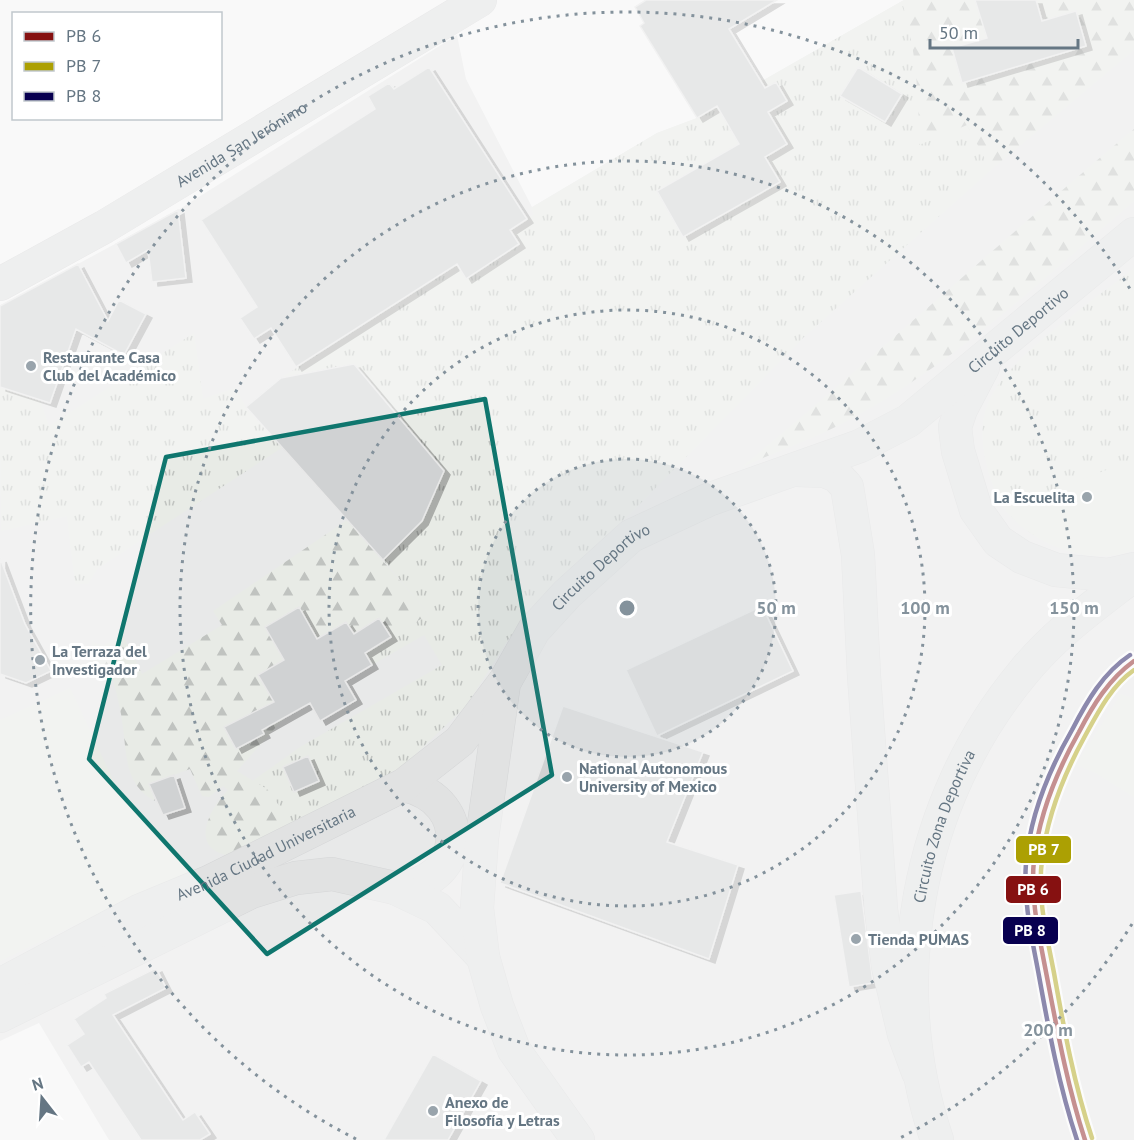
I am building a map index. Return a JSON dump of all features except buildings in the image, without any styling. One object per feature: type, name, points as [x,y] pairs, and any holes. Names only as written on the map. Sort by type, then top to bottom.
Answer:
[{"type":"street","name":"Avenida San Jerónimo","points":[[0,284],[104,227],[480,0]]},
{"type":"street","name":"Circuito Deportivo","points":[[578,1140],[514,1050],[497,1006],[483,957],[477,908],[482,838],[504,683],[534,630],[567,594],[631,536],[708,500],[860,446],[908,421],[1134,234]]},
{"type":"street","points":[[987,357],[961,409],[955,427],[963,474],[976,510],[998,541],[1022,557],[1056,570],[1108,575],[1134,568]]},
{"type":"street","points":[[795,470],[825,471],[837,476],[847,487],[858,555],[864,676],[881,909],[888,966],[904,1034],[918,1072]]},
{"type":"street","name":"Circuito Zona Deportiva","points":[[937,1140],[918,1072],[911,985],[915,920],[938,825],[956,779],[979,736],[1020,675],[1071,623],[1134,575]]},
{"type":"street","name":"Avenida Ciudad Universitaria","points":[[0,985],[139,911],[209,882],[404,785],[460,741],[504,683]]},
{"type":"street","points":[[395,888],[417,885],[436,874],[449,855],[452,845],[451,822],[440,802],[422,789],[404,785]]},
{"type":"street","name":"Avenida Ciudad Universitaria","points":[[0,1016],[251,892],[296,878],[332,874],[395,888],[437,908],[483,957]]},
{"type":"highlighted area","points":[[485,399],[552,775],[267,954],[89,759],[166,457]]},
{"type":"shaded area","name":"National Autonomous University of Mexico","points":[[904,0],[1134,0],[1134,1140],[109,1140],[39,1023],[0,1041],[0,306],[178,210],[457,35],[466,79],[532,207],[657,133],[697,118]]},
{"type":"green space","points":[[1134,0],[1134,50],[991,170],[967,125],[919,145],[916,72],[911,36],[902,1]]},
{"type":"green space","points":[[902,1],[911,36],[916,72],[919,144],[967,125],[991,170],[804,337],[634,510],[551,587],[508,640],[466,706],[398,771],[288,827],[275,800],[265,790],[251,782],[300,747],[442,665],[424,635],[372,665],[365,653],[429,614],[383,560],[422,521],[444,471],[354,364],[281,378],[457,264],[466,279],[519,244],[510,230],[534,214],[531,208],[657,133],[697,118]],"holes":[[[776,82],[787,101],[768,112],[787,144],[771,153],[753,121],[732,132],[721,113]],[[753,136],[780,182],[683,237],[657,191]]]},
{"type":"green space","points":[[1134,129],[1134,201],[1065,261],[959,349],[883,401],[831,429],[742,467],[841,383]]},
{"type":"green space","points":[[1134,268],[1134,550],[1103,556],[1088,554],[1038,537],[1013,518],[996,492],[990,476],[983,441],[984,418],[992,395],[1018,362],[1036,345]]},
{"type":"green space","points":[[194,333],[203,399],[235,388],[246,407],[283,447],[97,569],[88,584],[75,584],[67,516],[1,531],[0,387],[40,400],[49,426]]},
{"type":"green space","name":"La Escuelita","points":[[1134,459],[1134,550],[1117,555],[1099,556],[1064,550],[1031,533],[1005,510]]},
{"type":"green space","points":[[347,520],[429,614],[365,653],[346,622],[317,639],[299,607],[265,627],[284,660],[259,675],[284,718],[237,771],[267,789],[280,807],[288,827],[232,856],[218,853],[210,846],[206,838],[206,829],[214,808],[228,790],[223,786],[209,797],[202,796],[190,769],[149,784],[155,801],[138,787],[129,769],[120,708],[112,677],[100,672],[91,661],[92,640],[95,644],[104,645],[123,635],[142,674],[222,625],[213,611]]},
{"type":"green space","points":[[70,688],[117,788],[138,816],[163,834],[181,858],[188,874],[135,896],[0,961],[0,720]]},
{"type":"green space","points":[[1121,694],[1132,698],[1134,695],[1134,797],[1096,773],[1076,765]]},
{"type":"transit line","points":[[1077,1140],[1055,1058],[1034,948],[1027,905],[1026,863],[1036,811],[1056,761],[1096,688],[1120,662],[1130,655]]},
{"type":"transit line","points":[[1085,1140],[1063,1057],[1041,944],[1034,902],[1034,860],[1045,810],[1056,778],[1071,747],[1102,693],[1134,661]]},
{"type":"transit line","points":[[1092,1138],[1070,1056],[1046,931],[1041,888],[1042,860],[1052,811],[1070,765],[1106,700],[1119,683],[1134,670]]},
{"type":"place","name":"Restaurante Casa Club del Académico","points":[[31,366]]},
{"type":"place","name":"La Escuelita","points":[[1087,497]]},
{"type":"place","name":"La Terraza del Investigador","points":[[40,660]]},
{"type":"place","name":"National Autonomous University of Mexico","points":[[567,777]]},
{"type":"place","name":"Tienda PUMAS","points":[[856,939]]},
{"type":"place","name":"Anexo de Filosofía y Letras","points":[[433,1111]]}]
